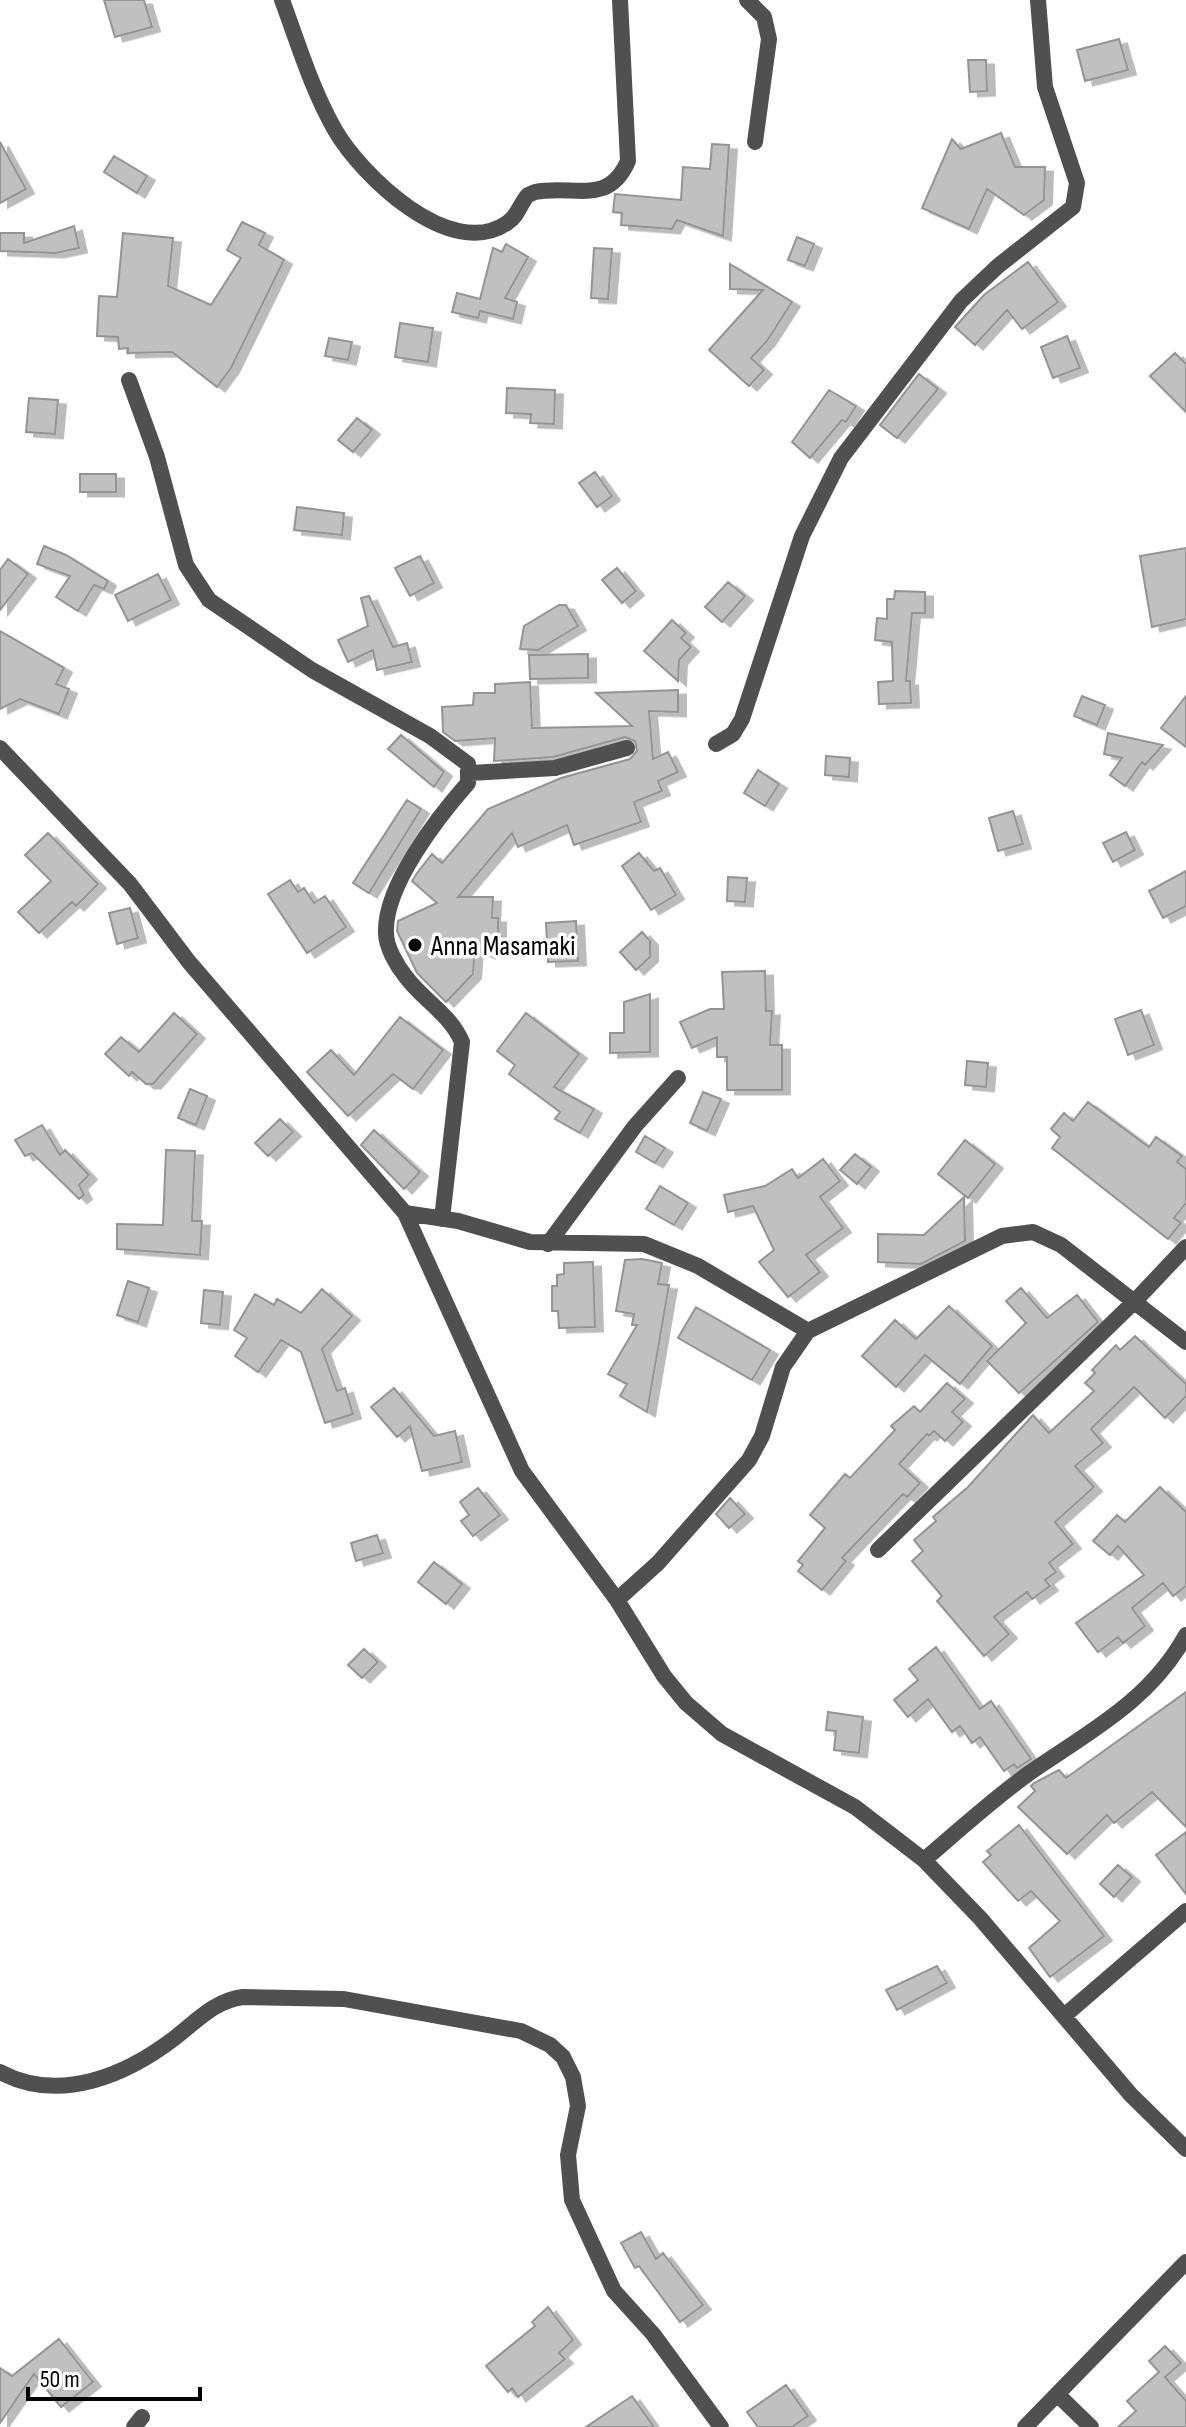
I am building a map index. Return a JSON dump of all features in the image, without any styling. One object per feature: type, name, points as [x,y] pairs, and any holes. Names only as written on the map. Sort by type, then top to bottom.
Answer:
[{"type":"street","points":[[282,0],[337,133],[385,188],[411,212],[437,224],[485,231],[504,226],[518,215],[522,202],[535,192],[595,190],[613,185],[621,178],[628,161],[628,149],[620,0]]},
{"type":"street","points":[[747,0],[764,17],[769,39],[755,142]]},
{"type":"street","points":[[716,744],[733,734],[742,719],[802,536],[841,458],[961,301],[998,266],[1073,207],[1077,183],[1045,87],[1038,0]]},
{"type":"street","points":[[129,380],[157,457],[186,565],[209,600],[312,670],[430,736],[468,764],[468,783],[395,886],[385,935],[398,967],[414,988],[454,1024],[462,1042],[442,1219]]},
{"type":"street","points":[[0,748],[130,884],[189,962],[405,1213],[522,1471],[617,1600],[664,1676],[686,1703],[722,1734],[855,1807],[924,1860],[980,1918],[1131,2095],[1186,2149]]},
{"type":"street","points":[[470,773],[555,768],[627,748]]},
{"type":"street","points":[[548,1244],[635,1126],[678,1078]]},
{"type":"street","points":[[405,1213],[442,1219],[530,1242],[644,1244],[698,1266],[808,1331]]},
{"type":"street","points":[[617,1600],[658,1563],[749,1460],[762,1436],[783,1367],[808,1331],[1002,1236],[1033,1232],[1061,1245],[1186,1342]]},
{"type":"street","points":[[878,1550],[1135,1301],[1186,1247]]},
{"type":"street","points":[[924,1860],[1025,1776],[1122,1710],[1164,1673],[1186,1635]]},
{"type":"street","points":[[1064,2016],[1186,1911]]},
{"type":"street","points":[[0,2072],[46,2086],[105,2079],[129,2070],[210,2008],[228,1999],[243,1997],[344,1999],[521,2031],[550,2045],[563,2057],[573,2077],[578,2106],[568,2155],[572,2200],[614,2291],[653,2334],[721,2427]]},
{"type":"street","points":[[1025,2427],[1186,2262]]},
{"type":"street","points":[[1058,2395],[1091,2427]]},
{"type":"building","points":[[104,0],[144,0],[152,27],[115,37]]},
{"type":"building","points":[[1119,39],[1128,70],[1085,81],[1077,50]]},
{"type":"building","points":[[968,60],[986,60],[987,91],[970,92]]},
{"type":"building","points":[[1001,133],[1015,167],[1045,167],[1044,200],[1024,215],[987,189],[969,229],[922,208],[952,139],[961,149]]},
{"type":"building","points":[[0,142],[26,189],[0,203]]},
{"type":"building","points":[[712,144],[729,145],[723,236],[677,220],[672,229],[621,225],[622,213],[613,212],[615,194],[681,200],[683,167],[710,169]]},
{"type":"building","points":[[114,156],[147,176],[137,193],[104,172]]},
{"type":"building","points":[[242,222],[265,233],[259,245],[284,260],[231,368],[217,387],[172,352],[128,353],[128,348],[119,349],[118,337],[97,336],[99,296],[117,297],[123,233],[173,238],[168,286],[211,305],[241,258],[227,250]]},
{"type":"building","points":[[74,226],[79,248],[56,253],[0,251],[0,233],[24,233],[24,243]]},
{"type":"building","points":[[797,237],[814,244],[805,266],[788,260]]},
{"type":"building","points":[[506,244],[528,257],[505,298],[517,302],[513,319],[480,311],[478,318],[452,312],[457,293],[480,299],[493,248],[502,252]]},
{"type":"building","points":[[594,248],[612,249],[608,299],[591,298]]},
{"type":"building","points":[[1028,262],[1058,302],[1022,329],[1007,310],[975,345],[955,327],[984,295]]},
{"type":"building","points":[[730,264],[792,302],[767,341],[751,358],[764,370],[749,386],[709,350],[763,290],[730,289]]},
{"type":"building","points":[[400,323],[433,328],[428,362],[395,357]]},
{"type":"building","points":[[1067,336],[1080,368],[1053,378],[1041,347]]},
{"type":"building","points":[[329,338],[352,342],[348,360],[325,356]]},
{"type":"building","points":[[1175,353],[1186,364],[1186,412],[1150,376]]},
{"type":"building","points":[[919,374],[938,389],[897,438],[880,425]]},
{"type":"building","points":[[507,388],[555,390],[554,424],[530,423],[531,414],[506,413]]},
{"type":"building","points":[[829,390],[856,406],[846,422],[842,420],[810,458],[792,442]]},
{"type":"building","points":[[29,398],[58,400],[55,434],[26,432]]},
{"type":"building","points":[[357,418],[372,430],[353,452],[338,440]]},
{"type":"building","points":[[595,472],[612,496],[597,507],[579,483]]},
{"type":"building","points":[[80,474],[116,474],[116,492],[80,492]]},
{"type":"building","points":[[297,507],[344,513],[342,535],[294,530]]},
{"type":"building","points":[[44,546],[66,555],[108,581],[104,589],[94,585],[78,611],[56,597],[70,576],[37,564]]},
{"type":"building","points":[[1186,548],[1186,619],[1152,627],[1140,556]]},
{"type":"building","points":[[420,556],[434,583],[410,596],[395,568]]},
{"type":"building","points":[[8,559],[28,574],[0,610],[0,570]]},
{"type":"building","points":[[617,568],[636,591],[622,603],[602,580]]},
{"type":"building","points":[[158,574],[171,600],[128,621],[115,595]]},
{"type":"building","points":[[728,582],[745,596],[722,622],[705,607]]},
{"type":"building","points":[[895,591],[925,592],[925,613],[912,613],[906,681],[910,681],[911,703],[879,704],[878,682],[893,681],[892,642],[875,640],[877,618],[887,619],[887,599],[894,599]]},
{"type":"building","points":[[369,596],[393,647],[407,643],[412,662],[377,670],[373,650],[348,662],[338,640],[368,626],[361,598]]},
{"type":"building","points":[[559,605],[566,605],[578,626],[538,650],[520,649],[524,626]]},
{"type":"building","points":[[672,620],[686,633],[681,638],[691,647],[679,660],[678,681],[644,651]]},
{"type":"building","points":[[0,631],[64,668],[56,684],[69,689],[59,714],[20,699],[0,709]]},
{"type":"building","points":[[588,654],[588,678],[530,679],[529,655]]},
{"type":"building","points":[[530,682],[532,728],[632,726],[596,693],[678,690],[678,712],[649,711],[653,759],[668,752],[678,772],[658,781],[662,791],[634,802],[641,822],[574,845],[567,825],[518,847],[512,833],[458,897],[493,897],[492,918],[498,918],[498,934],[487,954],[475,947],[473,974],[446,1002],[417,973],[397,931],[398,921],[437,903],[412,881],[417,873],[432,854],[442,863],[488,809],[561,778],[630,759],[637,751],[635,741],[625,737],[553,757],[494,761],[495,738],[455,741],[443,732],[442,707],[473,705],[474,693],[495,693],[495,684]]},
{"type":"building","points":[[1082,696],[1105,705],[1097,725],[1074,716]]},
{"type":"building","points":[[1186,696],[1186,747],[1161,728]]},
{"type":"building","points":[[1108,733],[1163,745],[1145,765],[1142,762],[1125,786],[1110,775],[1122,758],[1104,754]]},
{"type":"building","points":[[401,735],[444,772],[434,787],[388,749]]},
{"type":"building","points":[[826,756],[850,758],[849,777],[825,775]]},
{"type":"building","points":[[758,770],[779,784],[765,806],[744,793]]},
{"type":"building","points":[[407,800],[421,809],[369,893],[353,883]]},
{"type":"building","points":[[1013,811],[1023,844],[998,851],[989,818]]},
{"type":"building","points":[[1126,832],[1135,850],[1113,862],[1103,843]]},
{"type":"building","points":[[48,833],[98,884],[76,906],[72,902],[39,933],[18,912],[51,881],[25,855]]},
{"type":"building","points":[[639,853],[654,871],[660,868],[676,895],[651,910],[622,866]]},
{"type":"building","points":[[1186,871],[1186,906],[1163,918],[1149,891]]},
{"type":"building","points":[[728,877],[747,878],[745,902],[727,901]]},
{"type":"building","points":[[290,880],[298,892],[304,888],[314,903],[325,896],[346,927],[307,953],[268,894]]},
{"type":"building","points":[[130,908],[138,938],[117,944],[109,913]]},
{"type":"building","points":[[576,921],[578,961],[548,962],[546,923]]},
{"type":"building","points":[[642,932],[650,941],[650,957],[636,970],[620,952]]},
{"type":"building","points":[[765,971],[766,1011],[772,1011],[770,1045],[782,1045],[782,1090],[727,1090],[727,1057],[717,1057],[717,1037],[692,1048],[680,1022],[710,1009],[724,1009],[722,972]]},
{"type":"building","points":[[650,994],[650,1052],[610,1053],[610,1033],[624,1033],[624,1002]]},
{"type":"building","points":[[1141,1010],[1154,1045],[1128,1055],[1115,1019]]},
{"type":"building","points":[[174,1013],[197,1034],[153,1084],[146,1084],[132,1072],[129,1076],[105,1054],[121,1037],[139,1052]]},
{"type":"building","points":[[526,1013],[579,1054],[554,1087],[594,1109],[580,1133],[555,1119],[560,1112],[509,1074],[515,1065],[497,1051]]},
{"type":"building","points":[[400,1017],[443,1050],[413,1089],[393,1074],[348,1116],[307,1072],[331,1050],[354,1075]]},
{"type":"building","points":[[967,1061],[988,1063],[986,1087],[965,1085]]},
{"type":"building","points":[[190,1089],[207,1096],[196,1125],[178,1118]]},
{"type":"building","points":[[703,1092],[721,1099],[707,1131],[690,1123]]},
{"type":"building","points":[[1088,1102],[1149,1147],[1156,1137],[1182,1156],[1177,1162],[1186,1169],[1186,1203],[1174,1218],[1181,1223],[1168,1239],[1052,1148],[1060,1137],[1051,1129],[1064,1113],[1073,1121]]},
{"type":"building","points":[[280,1119],[293,1132],[268,1156],[255,1143]]},
{"type":"building","points":[[42,1125],[60,1155],[65,1150],[89,1175],[79,1185],[84,1195],[79,1199],[32,1153],[25,1156],[15,1140]]},
{"type":"building","points":[[374,1130],[420,1172],[404,1189],[361,1145]]},
{"type":"building","points":[[645,1136],[665,1148],[655,1163],[636,1152]]},
{"type":"building","points":[[965,1140],[995,1164],[968,1198],[938,1174]]},
{"type":"building","points":[[166,1150],[195,1151],[192,1221],[202,1221],[200,1255],[117,1249],[117,1224],[163,1225]]},
{"type":"building","points":[[855,1154],[871,1167],[857,1184],[840,1170]]},
{"type":"building","points":[[823,1159],[840,1181],[820,1197],[843,1228],[806,1255],[820,1272],[788,1297],[759,1262],[774,1250],[753,1206],[728,1212],[724,1195],[765,1186],[792,1169],[798,1178]]},
{"type":"building","points":[[660,1186],[688,1203],[674,1225],[646,1209]]},
{"type":"building","points":[[964,1197],[965,1241],[921,1264],[878,1262],[878,1234],[924,1235]]},
{"type":"building","points":[[625,1260],[662,1263],[658,1284],[669,1285],[647,1412],[620,1396],[627,1384],[608,1374],[637,1325],[632,1325],[634,1314],[616,1311]]},
{"type":"building","points":[[593,1262],[595,1327],[559,1328],[558,1311],[552,1311],[552,1286],[557,1286],[557,1275],[564,1274],[564,1263]]},
{"type":"building","points":[[128,1281],[149,1288],[138,1322],[117,1315]]},
{"type":"building","points":[[1021,1288],[1047,1318],[1077,1295],[1098,1322],[1019,1393],[987,1361],[1026,1323],[1006,1301]]},
{"type":"building","points":[[322,1289],[352,1316],[322,1349],[337,1391],[345,1388],[353,1414],[325,1423],[301,1352],[281,1340],[258,1372],[235,1356],[247,1338],[234,1330],[255,1294],[274,1305],[277,1299],[301,1313]]},
{"type":"building","points":[[204,1290],[223,1292],[220,1325],[201,1323]]},
{"type":"building","points":[[949,1306],[992,1346],[960,1384],[925,1355],[896,1387],[862,1356],[895,1320],[916,1339]]},
{"type":"building","points":[[696,1307],[770,1350],[752,1380],[678,1338]]},
{"type":"building","points":[[1135,1336],[1186,1384],[1186,1396],[1165,1418],[1134,1387],[1091,1429],[1103,1443],[1075,1466],[1094,1487],[1055,1522],[1073,1544],[1049,1563],[1056,1572],[1045,1580],[1050,1586],[1032,1599],[1027,1592],[994,1617],[1009,1634],[984,1656],[937,1601],[942,1596],[912,1561],[923,1551],[914,1540],[936,1521],[933,1517],[968,1487],[1033,1415],[1049,1433],[1094,1391],[1085,1383],[1095,1373],[1092,1370],[1116,1345],[1120,1350]]},
{"type":"building","points":[[947,1383],[965,1399],[952,1412],[963,1422],[945,1441],[934,1431],[929,1436],[927,1434],[899,1464],[920,1483],[907,1497],[903,1494],[842,1558],[846,1561],[822,1590],[798,1571],[803,1565],[798,1561],[825,1528],[810,1515],[845,1474],[850,1478],[895,1430],[891,1426],[914,1406],[920,1412]]},
{"type":"building","points":[[394,1388],[434,1436],[455,1431],[462,1462],[422,1471],[410,1426],[397,1437],[371,1407]]},
{"type":"building","points":[[1160,1487],[1186,1512],[1186,1586],[1173,1596],[1163,1583],[1132,1608],[1145,1626],[1123,1643],[1118,1637],[1098,1652],[1076,1623],[1144,1575],[1118,1546],[1110,1555],[1093,1541],[1117,1515],[1125,1522]]},
{"type":"building","points":[[478,1488],[500,1515],[473,1536],[461,1521],[469,1515],[460,1502]]},
{"type":"building","points":[[730,1498],[745,1514],[729,1528],[716,1514]]},
{"type":"building","points":[[377,1535],[383,1553],[356,1561],[351,1543]]},
{"type":"building","points":[[434,1562],[462,1584],[446,1604],[418,1582]]},
{"type":"building","points":[[936,1647],[980,1709],[991,1701],[1031,1759],[1017,1768],[1014,1764],[1004,1771],[980,1737],[972,1743],[960,1726],[952,1732],[928,1699],[908,1717],[894,1700],[918,1680],[909,1669]]},
{"type":"building","points":[[364,1649],[378,1662],[362,1678],[348,1665]]},
{"type":"building","points":[[1186,1692],[1186,1827],[1152,1792],[1114,1823],[1107,1815],[1067,1854],[1018,1807],[1035,1791],[1031,1786],[1034,1783],[1059,1770],[1066,1778]]},
{"type":"building","points":[[828,1712],[863,1717],[859,1753],[834,1750],[836,1731],[826,1730]]},
{"type":"building","points":[[1019,1825],[1104,1936],[1050,1977],[1029,1948],[1060,1921],[1031,1891],[1018,1901],[983,1862],[991,1855],[987,1851]]},
{"type":"building","points":[[1186,1832],[1186,1894],[1156,1855]]},
{"type":"building","points":[[1118,1865],[1132,1877],[1114,1897],[1100,1884]]},
{"type":"building","points":[[937,1966],[947,1983],[897,2010],[886,1990]]},
{"type":"building","points":[[641,2232],[656,2259],[663,2253],[703,2305],[680,2322],[639,2266],[635,2268],[621,2243]]},
{"type":"building","points":[[548,2307],[573,2340],[559,2353],[565,2359],[518,2397],[512,2388],[508,2392],[486,2366],[535,2326],[532,2322]]},
{"type":"building","points":[[59,2339],[93,2382],[61,2407],[34,2374],[0,2423],[0,2368],[12,2376]]},
{"type":"building","points":[[1165,2346],[1181,2363],[1165,2377],[1186,2401],[1186,2427],[1118,2427],[1136,2411],[1127,2401],[1159,2372],[1149,2361]]},
{"type":"building","points":[[786,2385],[808,2416],[792,2427],[758,2427],[747,2412]]},
{"type":"building","points":[[632,2396],[654,2427],[586,2427]]},
{"type":"place","name":"Anna Masamaki","points":[[415,945]]}]
